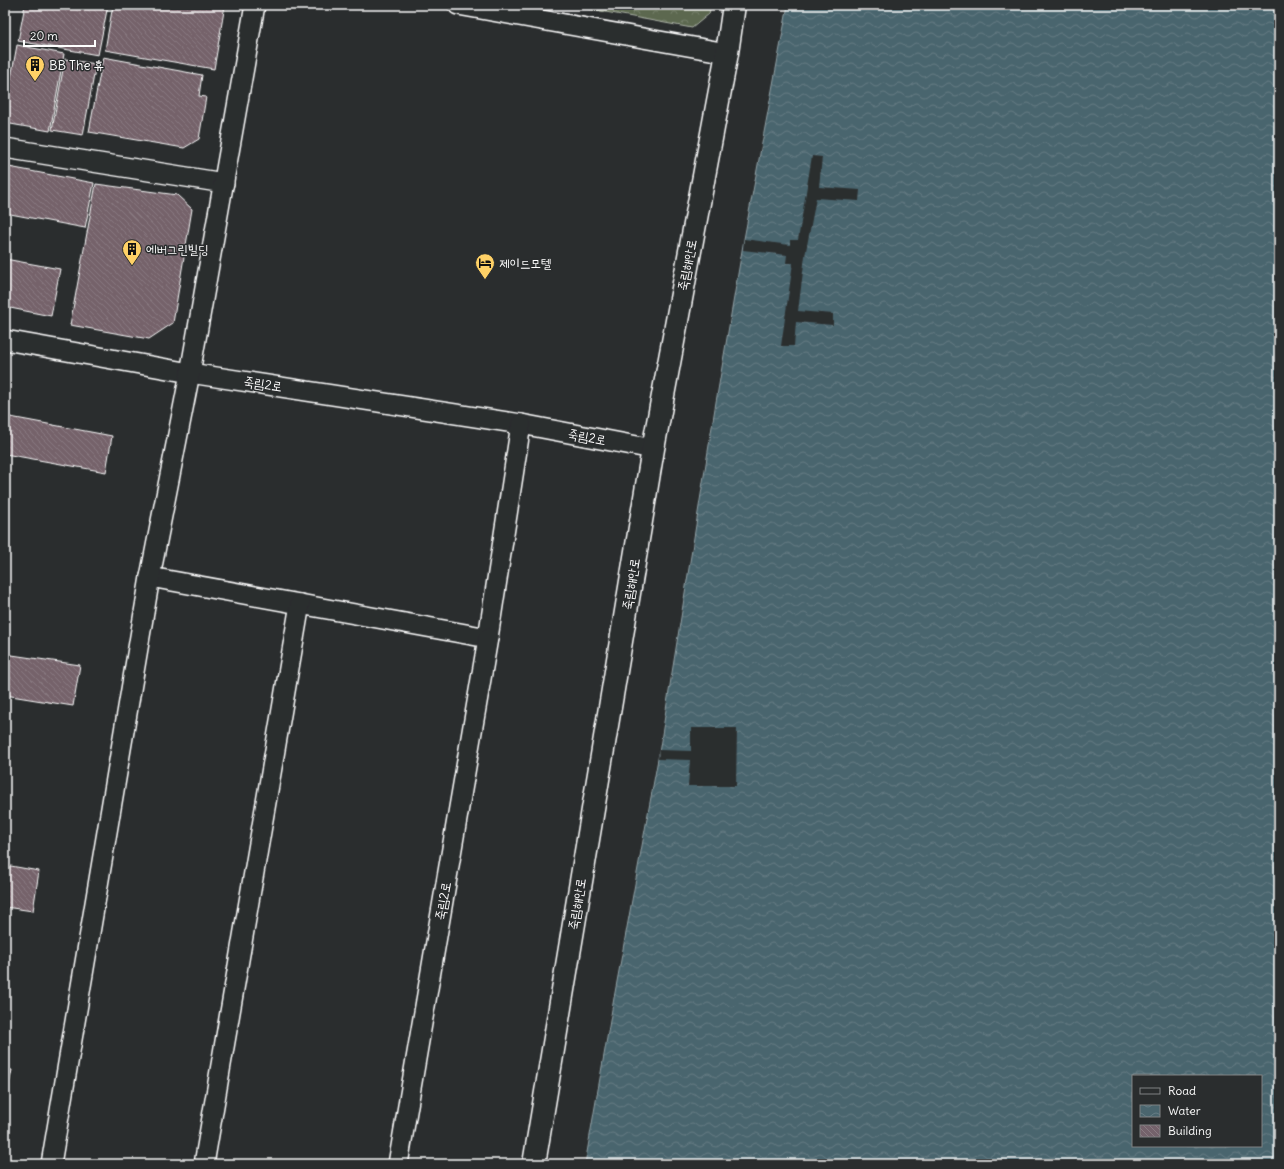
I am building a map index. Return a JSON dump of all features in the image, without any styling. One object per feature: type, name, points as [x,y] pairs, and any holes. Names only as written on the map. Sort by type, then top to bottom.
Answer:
[{"type":"street","points":[[52,1164],[150,577],[190,373],[255,5]]},
{"type":"street","points":[[458,5],[727,53]]},
{"type":"street","name":"죽림해안로","points":[[534,1164],[653,449],[727,53],[734,5]]},
{"type":"street","points":[[5,148],[224,183]]},
{"type":"street","name":"죽림2로","points":[[5,340],[190,373],[521,424],[653,449]]},
{"type":"street","name":"죽림2로","points":[[398,1164],[488,638],[521,424]]},
{"type":"street","points":[[150,577],[488,638]]},
{"type":"street","points":[[204,1164],[300,604]]},
{"type":"green space","points":[[568,5],[711,5],[709,14],[692,28]]},
{"type":"water","points":[[788,5],[1279,5],[1279,1164],[585,1164],[658,759],[744,239]]},
{"type":"pier","points":[[812,156],[822,157],[819,187],[860,190],[859,201],[816,198],[805,256],[798,311],[833,314],[833,325],[796,322],[794,346],[781,346],[793,263],[786,263],[787,255],[743,250],[744,239],[790,245],[790,240],[798,240]]},
{"type":"pier","points":[[691,728],[737,728],[736,786],[688,786],[690,760],[658,759],[659,750],[691,751]]},
{"type":"building","points":[[25,5],[108,5],[98,55],[18,41]]},
{"type":"building","points":[[113,5],[225,5],[214,69],[105,50]]},
{"type":"building","name":"BB The 휴","points":[[17,45],[64,54],[50,131],[5,123],[5,111]]},
{"type":"building","points":[[103,57],[202,75],[199,96],[206,97],[199,139],[184,148],[89,132]]},
{"type":"building","points":[[65,59],[96,64],[83,135],[52,130]]},
{"type":"building","points":[[5,63],[10,64],[5,90]]},
{"type":"building","points":[[9,167],[94,183],[85,228],[5,213],[5,187]]},
{"type":"building","name":"에버그린빌딩","points":[[96,184],[177,195],[192,209],[173,323],[149,339],[70,325]]},
{"type":"building","points":[[5,259],[60,269],[51,316],[5,307]]},
{"type":"building","points":[[5,416],[112,436],[106,472],[5,454]]},
{"type":"building","points":[[5,654],[80,665],[73,706],[5,695]]},
{"type":"building","points":[[5,865],[39,871],[33,911],[5,907]]},
{"type":"building","points":[[5,1069],[12,1070],[5,1104]]},
{"type":"place","name":"BB The 휴","points":[[35,82]]},
{"type":"place","name":"에버그린빌딩","points":[[132,266]]},
{"type":"place","name":"제이드모텔","points":[[485,280]]}]
